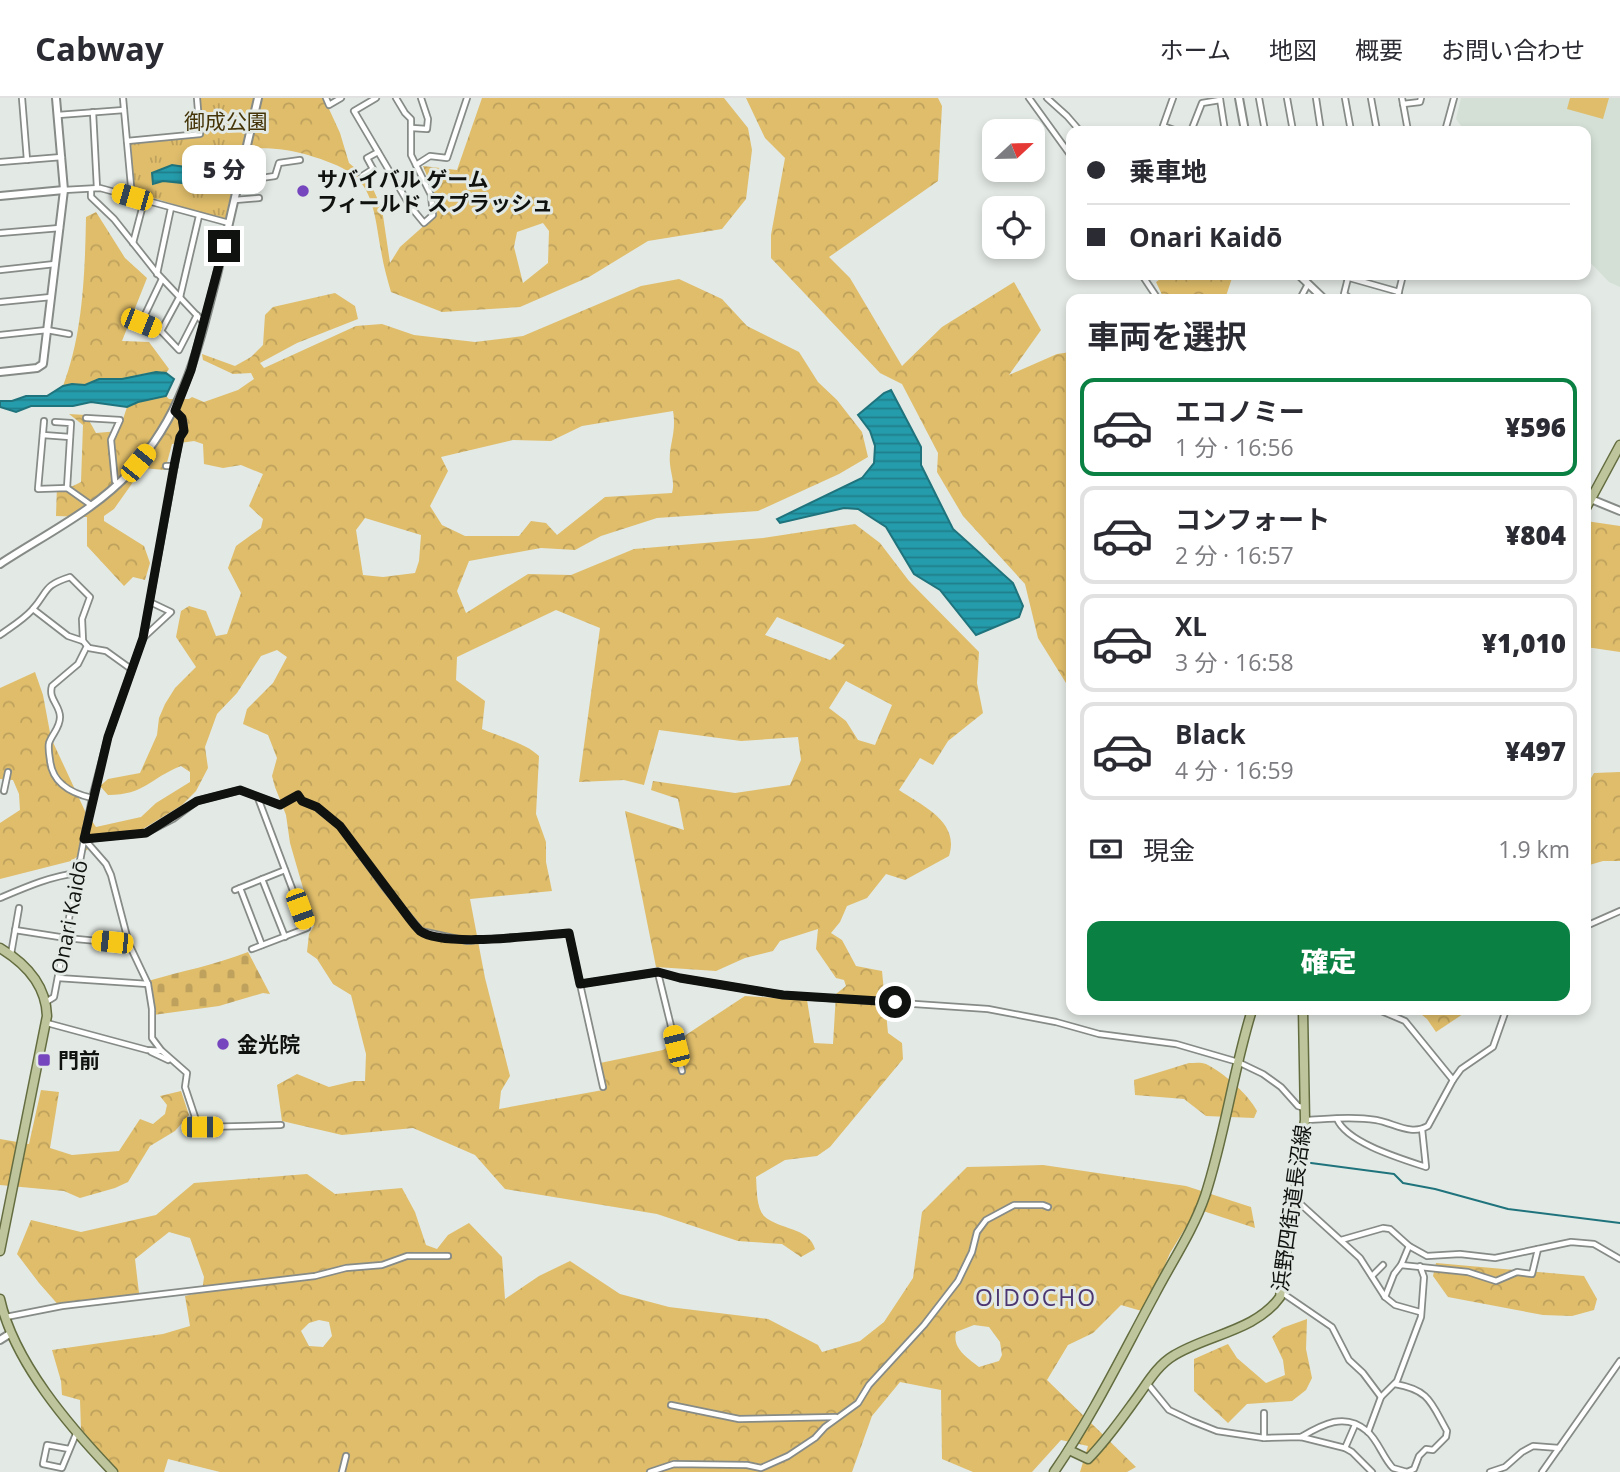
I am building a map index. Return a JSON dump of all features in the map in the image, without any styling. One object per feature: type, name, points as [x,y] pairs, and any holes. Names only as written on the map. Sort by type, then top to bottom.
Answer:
[{"type":"main road","points":[[1591,496],[1620,445]]},
{"type":"main road","points":[[0,948],[11,954],[31,973],[46,1002]]},
{"type":"main road","name":"Onari Kaidō","points":[[0,1251],[47,1023],[46,1002]]},
{"type":"main road","points":[[1054,1472],[1069,1450],[1205,1198],[1250,1015]]},
{"type":"main road","name":"浜野四街道長沼線","points":[[1069,1450],[1088,1459],[1104,1443],[1169,1357],[1239,1327],[1272,1306],[1281,1292],[1305,1120],[1303,1015]]},
{"type":"main road","points":[[0,1299],[11,1333],[34,1373],[76,1434],[113,1472]]},
{"type":"street","points":[[22,98],[27,160]]},
{"type":"street","points":[[0,372],[40,367],[43,364],[64,190],[56,98]]},
{"type":"street","points":[[123,98],[132,197]]},
{"type":"street","points":[[127,141],[200,134],[197,98]]},
{"type":"street","points":[[0,564],[92,506],[118,484],[149,450],[175,411],[205,323],[258,98]]},
{"type":"street","points":[[327,98],[329,105],[341,98]]},
{"type":"street","points":[[376,98],[354,111],[410,206],[424,223],[433,215],[432,200],[411,155],[411,119],[396,98]]},
{"type":"street","points":[[412,128],[427,129],[428,119],[421,98]]},
{"type":"street","points":[[416,165],[430,156],[447,158],[467,98]]},
{"type":"street","points":[[1028,98],[1066,149]]},
{"type":"street","points":[[1047,98],[1076,126]]},
{"type":"street","points":[[1163,126],[1173,98]]},
{"type":"street","points":[[1239,98],[1244,126]]},
{"type":"street","points":[[1259,98],[1264,126]]},
{"type":"street","points":[[1287,98],[1292,126]]},
{"type":"street","points":[[1316,98],[1320,126]]},
{"type":"street","points":[[1345,98],[1350,126]]},
{"type":"street","points":[[1371,98],[1376,126]]},
{"type":"street","points":[[1407,126],[1402,101],[1420,102],[1421,98]]},
{"type":"street","points":[[1446,126],[1454,98]]},
{"type":"street","points":[[1193,126],[1202,103],[1220,99],[1224,126]]},
{"type":"street","points":[[58,115],[124,110]]},
{"type":"street","points":[[93,113],[94,189],[91,197],[114,219],[157,274],[205,323]]},
{"type":"street","points":[[362,176],[373,169],[367,158],[379,152]]},
{"type":"street","points":[[0,162],[62,157]]},
{"type":"street","points":[[239,181],[275,176],[279,163],[300,160]]},
{"type":"street","points":[[0,196],[94,189],[230,223]]},
{"type":"street","points":[[235,200],[259,198]]},
{"type":"street","points":[[133,243],[144,201]]},
{"type":"street","points":[[157,274],[171,208]]},
{"type":"street","points":[[161,331],[180,297],[199,216]]},
{"type":"street","points":[[0,233],[60,228]]},
{"type":"street","points":[[0,270],[55,264]]},
{"type":"street","points":[[162,279],[141,323],[161,331],[179,350],[197,315]]},
{"type":"street","points":[[1304,280],[1319,294]]},
{"type":"street","points":[[1355,280],[1399,292],[1403,280]]},
{"type":"street","points":[[1303,294],[1308,284]]},
{"type":"street","points":[[0,302],[52,298]]},
{"type":"street","points":[[0,335],[47,330],[69,334]]},
{"type":"street","name":"Onari Kaidō","points":[[46,1002],[54,997],[92,798],[108,737],[143,638],[174,466],[184,427],[182,418],[175,411]]},
{"type":"street","points":[[86,418],[120,420],[110,444],[115,481],[118,484]]},
{"type":"street","points":[[44,421],[38,489],[67,488],[92,506]]},
{"type":"street","points":[[55,422],[71,423],[67,488]]},
{"type":"street","points":[[43,435],[71,437]]},
{"type":"street","points":[[166,466],[174,466]]},
{"type":"street","points":[[1591,500],[1620,511]]},
{"type":"street","points":[[0,635],[20,622],[52,583],[70,577],[90,597],[82,619],[82,640]]},
{"type":"street","points":[[143,638],[171,612],[150,602]]},
{"type":"street","points":[[33,609],[68,636],[82,640],[87,646],[106,651],[131,669]]},
{"type":"street","points":[[87,646],[78,664],[52,686],[51,697],[60,716],[59,726],[49,748],[52,771],[61,786],[92,798]]},
{"type":"street","points":[[3,787],[8,772]]},
{"type":"street","points":[[84,839],[146,833],[197,801],[240,790],[282,805],[298,795],[302,801],[325,813],[349,836],[421,931],[467,941],[569,933],[603,1087]]},
{"type":"street","points":[[252,949],[307,928],[258,797]]},
{"type":"street","points":[[84,839],[106,864],[111,875],[130,944],[148,984],[152,1009],[152,1038],[162,1051],[187,1073],[185,1087],[199,1125],[281,1125]]},
{"type":"street","points":[[262,945],[237,889],[285,870]]},
{"type":"street","points":[[0,898],[50,879],[78,873]]},
{"type":"street","points":[[262,879],[285,937]]},
{"type":"street","points":[[11,954],[19,908]]},
{"type":"street","points":[[1591,924],[1620,911]]},
{"type":"street","points":[[15,930],[130,944]]},
{"type":"street","points":[[580,984],[658,972],[783,995],[978,1007],[1056,1022],[1099,1034],[1190,1047],[1237,1062],[1263,1074],[1281,1087],[1298,1106],[1304,1108]]},
{"type":"street","points":[[658,972],[681,1071]]},
{"type":"street","points":[[58,978],[148,984]]},
{"type":"street","points":[[1391,1015],[1405,1021],[1453,1080]]},
{"type":"street","points":[[1305,1120],[1370,1119],[1411,1130],[1428,1126],[1461,1069],[1488,1053],[1493,1047],[1504,1015]]},
{"type":"street","points":[[47,1023],[147,1050],[175,1063]]},
{"type":"street","points":[[147,1050],[162,1051]]},
{"type":"street","points":[[1337,1119],[1344,1129],[1368,1144],[1426,1167],[1422,1129]]},
{"type":"street","points":[[1295,1199],[1360,1258],[1385,1297],[1395,1306],[1420,1312]]},
{"type":"street","points":[[650,1472],[674,1464],[747,1465],[761,1468],[788,1456],[858,1403],[869,1385],[937,1310],[958,1280],[972,1252],[977,1232],[986,1220],[1014,1205],[1048,1207]]},
{"type":"street","points":[[1341,1240],[1384,1228],[1427,1256],[1460,1254],[1486,1259],[1572,1242],[1594,1244],[1620,1259]]},
{"type":"street","points":[[1385,1297],[1409,1246]]},
{"type":"street","points":[[1401,1265],[1468,1272],[1496,1281],[1517,1272],[1532,1274],[1538,1249]]},
{"type":"street","points":[[5,1318],[62,1306],[315,1276],[346,1268],[382,1265],[407,1256],[448,1256]]},
{"type":"street","points":[[1372,1276],[1383,1265]]},
{"type":"street","points":[[1368,1432],[1381,1397],[1395,1384],[1420,1317],[1424,1277],[1420,1266]]},
{"type":"street","points":[[1281,1292],[1332,1327],[1349,1360],[1357,1366],[1381,1397]]},
{"type":"street","points":[[0,1340],[11,1333]]},
{"type":"street","points":[[1542,1472],[1620,1361]]},
{"type":"street","points":[[1147,1383],[1169,1410],[1217,1431],[1264,1438],[1301,1437],[1345,1448],[1372,1472]]},
{"type":"street","points":[[1301,1437],[1337,1420],[1345,1420],[1368,1432],[1393,1468],[1407,1472],[1414,1469],[1419,1456],[1426,1449],[1433,1450],[1446,1437],[1447,1431],[1425,1394],[1412,1387],[1395,1384]]},
{"type":"street","points":[[671,1405],[739,1419],[836,1418]]},
{"type":"street","points":[[1264,1413],[1264,1438]]},
{"type":"street","points":[[1345,1448],[1355,1425]]},
{"type":"street","points":[[69,1449],[47,1445],[43,1464],[62,1468],[76,1434]]},
{"type":"street","points":[[1490,1472],[1505,1467],[1521,1452],[1533,1446],[1559,1448]]},
{"type":"street","points":[[342,1472],[346,1456]]},
{"type":"shaded area","points":[[1461,98],[1620,98],[1620,287],[1609,282],[1591,263],[1591,126],[1461,126],[1456,119]]},
{"type":"green space","name":"御成公園","points":[[200,98],[254,98],[225,220],[134,192],[131,144],[203,137]],"holes":[[[237,158],[235,174],[201,182],[163,181],[206,163]]]},
{"type":"green space","points":[[262,98],[324,98],[340,133],[349,163],[369,180],[382,209],[390,263],[400,247],[437,214],[435,196],[423,166],[457,170],[482,98],[724,98],[748,128],[752,150],[746,199],[722,229],[648,241],[589,277],[520,307],[442,312],[391,292],[370,199],[353,175],[332,163],[301,153],[249,149]],"holes":[[[543,223],[549,231],[548,263],[523,283],[514,247],[517,232]]]},
{"type":"green space","points":[[746,98],[938,98],[942,106],[938,181],[829,257],[850,278],[902,366],[942,327],[1014,282],[1041,330],[1009,375],[1066,353],[1066,683],[1038,638],[1025,584],[963,516],[937,472],[938,453],[902,384],[880,373],[771,258],[771,235],[785,158],[765,138]]},
{"type":"green space","points":[[1570,98],[1609,98],[1603,119],[1567,109]]},
{"type":"green space","points":[[96,212],[125,258],[147,278],[122,341],[149,342],[169,369],[166,373],[99,379],[85,385],[63,386],[79,324],[84,281],[86,217]]},
{"type":"green space","points":[[679,279],[722,299],[747,326],[799,352],[818,382],[837,400],[862,432],[868,457],[839,474],[758,511],[657,518],[601,536],[575,550],[541,548],[469,561],[457,591],[466,613],[528,574],[571,575],[634,549],[763,538],[855,524],[880,543],[909,581],[979,652],[977,683],[983,713],[948,741],[933,765],[920,758],[899,790],[928,809],[944,824],[951,844],[949,856],[905,880],[886,874],[867,898],[847,906],[840,922],[831,933],[842,940],[856,966],[882,971],[888,1033],[902,1043],[903,1059],[830,1147],[817,1156],[785,1160],[756,1177],[758,1203],[764,1216],[800,1233],[812,1242],[815,1249],[801,1257],[782,1244],[738,1241],[657,1214],[505,1189],[475,1155],[413,1128],[342,1135],[282,1121],[277,1085],[297,1074],[329,1087],[365,1081],[366,1054],[351,995],[333,984],[317,959],[307,952],[309,934],[314,926],[290,843],[286,815],[272,776],[277,758],[268,735],[243,724],[247,709],[273,683],[287,657],[277,650],[261,656],[237,693],[217,714],[205,747],[208,768],[196,791],[182,805],[138,832],[97,834],[91,847],[71,861],[0,879],[0,823],[20,810],[19,794],[13,780],[0,779],[0,688],[35,672],[43,695],[51,738],[85,811],[96,827],[141,817],[156,803],[190,782],[190,772],[181,766],[139,789],[120,794],[108,795],[100,786],[108,779],[140,773],[157,735],[159,718],[165,704],[175,688],[196,667],[176,637],[181,611],[189,606],[206,611],[216,636],[227,634],[241,593],[228,568],[236,546],[261,528],[263,519],[249,506],[263,474],[241,465],[223,468],[204,464],[203,444],[194,441],[172,444],[165,470],[143,468],[114,509],[104,516],[104,521],[144,546],[150,563],[145,580],[133,577],[124,586],[87,546],[87,517],[56,516],[57,485],[73,486],[81,482],[83,425],[69,414],[86,415],[96,433],[119,431],[127,407],[138,402],[166,396],[169,399],[192,397],[204,402],[238,390],[254,379],[251,373],[233,374],[203,360],[202,354],[235,366],[251,357],[263,345],[265,315],[273,307],[335,293],[355,306],[358,319],[297,343],[260,363],[264,368],[356,326],[382,324],[414,335],[475,342],[523,336],[641,286]],"holes":[[[673,411],[670,457],[672,493],[605,497],[557,535],[546,523],[531,521],[519,536],[465,536],[442,525],[430,506],[448,471],[441,457],[513,440],[551,441],[582,426]],[[365,518],[421,535],[415,573],[383,577],[363,575],[356,530]],[[556,610],[600,628],[579,782],[624,780],[644,785],[659,730],[741,741],[798,737],[801,760],[790,785],[735,793],[653,781],[651,790],[678,799],[684,830],[625,811],[656,967],[716,971],[745,958],[773,951],[780,941],[818,929],[816,949],[836,978],[844,980],[846,986],[836,994],[833,1044],[814,1043],[807,1000],[745,996],[663,1050],[600,1063],[603,1090],[499,1109],[501,1091],[510,1076],[485,978],[470,899],[552,891],[546,862],[546,842],[536,814],[539,756],[520,744],[482,729],[485,701],[456,680],[457,657]],[[777,617],[845,645],[830,660],[765,635]],[[846,681],[892,705],[875,745],[858,740],[846,721],[829,708]]]},
{"type":"green space","points":[[1231,280],[1227,294],[1162,294],[1156,282]]},
{"type":"green space","points":[[1591,522],[1620,526],[1620,652],[1591,648]]},
{"type":"green space","points":[[1620,772],[1620,861],[1591,865],[1591,778],[1594,773]]},
{"type":"green space","points":[[248,952],[270,994],[263,993],[219,1006],[153,1015],[148,981]]},
{"type":"green space","points":[[1422,1015],[1462,1015],[1436,1032]]},
{"type":"green space","points":[[1189,1063],[1206,1064],[1227,1078],[1253,1105],[1257,1111],[1254,1118],[1206,1116],[1184,1099],[1135,1095],[1134,1080]]},
{"type":"green space","points":[[41,1090],[59,1092],[50,1148],[72,1155],[119,1151],[140,1119],[153,1124],[165,1114],[167,1105],[160,1096],[181,1091],[189,1115],[175,1131],[150,1146],[128,1182],[115,1188],[80,1198],[64,1191],[0,1185],[0,1139],[29,1144]]},
{"type":"green space","points":[[1043,1165],[1186,1186],[1251,1207],[1255,1228],[1197,1209],[1170,1253],[1145,1312],[1121,1305],[1093,1333],[1068,1345],[1047,1380],[1136,1467],[1127,1472],[1080,1472],[1088,1446],[1061,1440],[1032,1472],[973,1472],[942,1459],[941,1390],[900,1382],[872,1416],[852,1472],[220,1472],[168,1459],[164,1472],[117,1472],[81,1429],[80,1400],[62,1395],[52,1350],[163,1334],[190,1326],[185,1296],[202,1292],[204,1277],[190,1238],[169,1232],[135,1259],[139,1293],[61,1308],[17,1254],[31,1220],[81,1232],[156,1215],[194,1183],[307,1174],[335,1194],[402,1188],[415,1212],[426,1245],[437,1249],[448,1235],[469,1223],[502,1257],[505,1299],[539,1276],[570,1261],[620,1294],[669,1307],[768,1319],[818,1345],[822,1352],[860,1341],[884,1322],[913,1278],[922,1212],[967,1167]],"holes":[[[319,1320],[329,1322],[332,1336],[323,1347],[309,1346],[301,1331],[309,1323]],[[974,1325],[989,1327],[1000,1342],[1002,1355],[999,1361],[979,1367],[959,1348],[956,1332]]]},
{"type":"green space","points":[[1436,1263],[1584,1276],[1597,1299],[1594,1310],[1572,1316],[1543,1315],[1448,1297],[1433,1276]]},
{"type":"green space","points":[[1307,1319],[1306,1349],[1312,1378],[1306,1390],[1292,1401],[1247,1404],[1228,1423],[1194,1391],[1194,1359],[1228,1344],[1237,1358],[1266,1383],[1285,1375],[1283,1360],[1272,1337],[1282,1328]]},
{"type":"water","points":[[237,158],[239,160],[235,174],[191,184],[163,181],[153,184],[152,173],[172,165],[192,168]]},
{"type":"water","points":[[156,372],[166,373],[174,379],[166,396],[127,407],[91,402],[73,406],[31,406],[16,412],[0,407],[0,401],[12,401],[26,396],[47,396],[63,386],[85,385],[99,379],[122,379]]},
{"type":"water","points":[[891,390],[921,447],[921,465],[953,529],[1013,583],[1023,606],[1019,617],[976,635],[940,590],[914,574],[886,527],[858,509],[844,508],[780,523],[777,519],[862,478],[874,463],[875,446],[870,431],[858,415]]},
{"type":"waterway","points":[[1311,1163],[1394,1174],[1403,1183],[1508,1209],[1620,1223]]},
{"type":"place","name":"サバイバル ゲーム フィールド スプラッシュ","points":[[303,191]]},
{"type":"place","name":"金光院","points":[[223,1044]]},
{"type":"place","name":"門前","points":[[44,1060]]},
{"type":"district","name":"OIDOCHO","points":[[1036,1297]]},
{"type":"route","points":[[224,246],[205,323],[175,411],[182,418],[184,431],[180,437],[174,466],[143,638],[108,737],[84,839],[146,833],[197,801],[240,790],[280,805],[298,795],[302,801],[317,807],[340,826],[409,918],[427,934],[467,941],[569,933],[580,984],[658,972],[783,995],[895,1002]]}]
